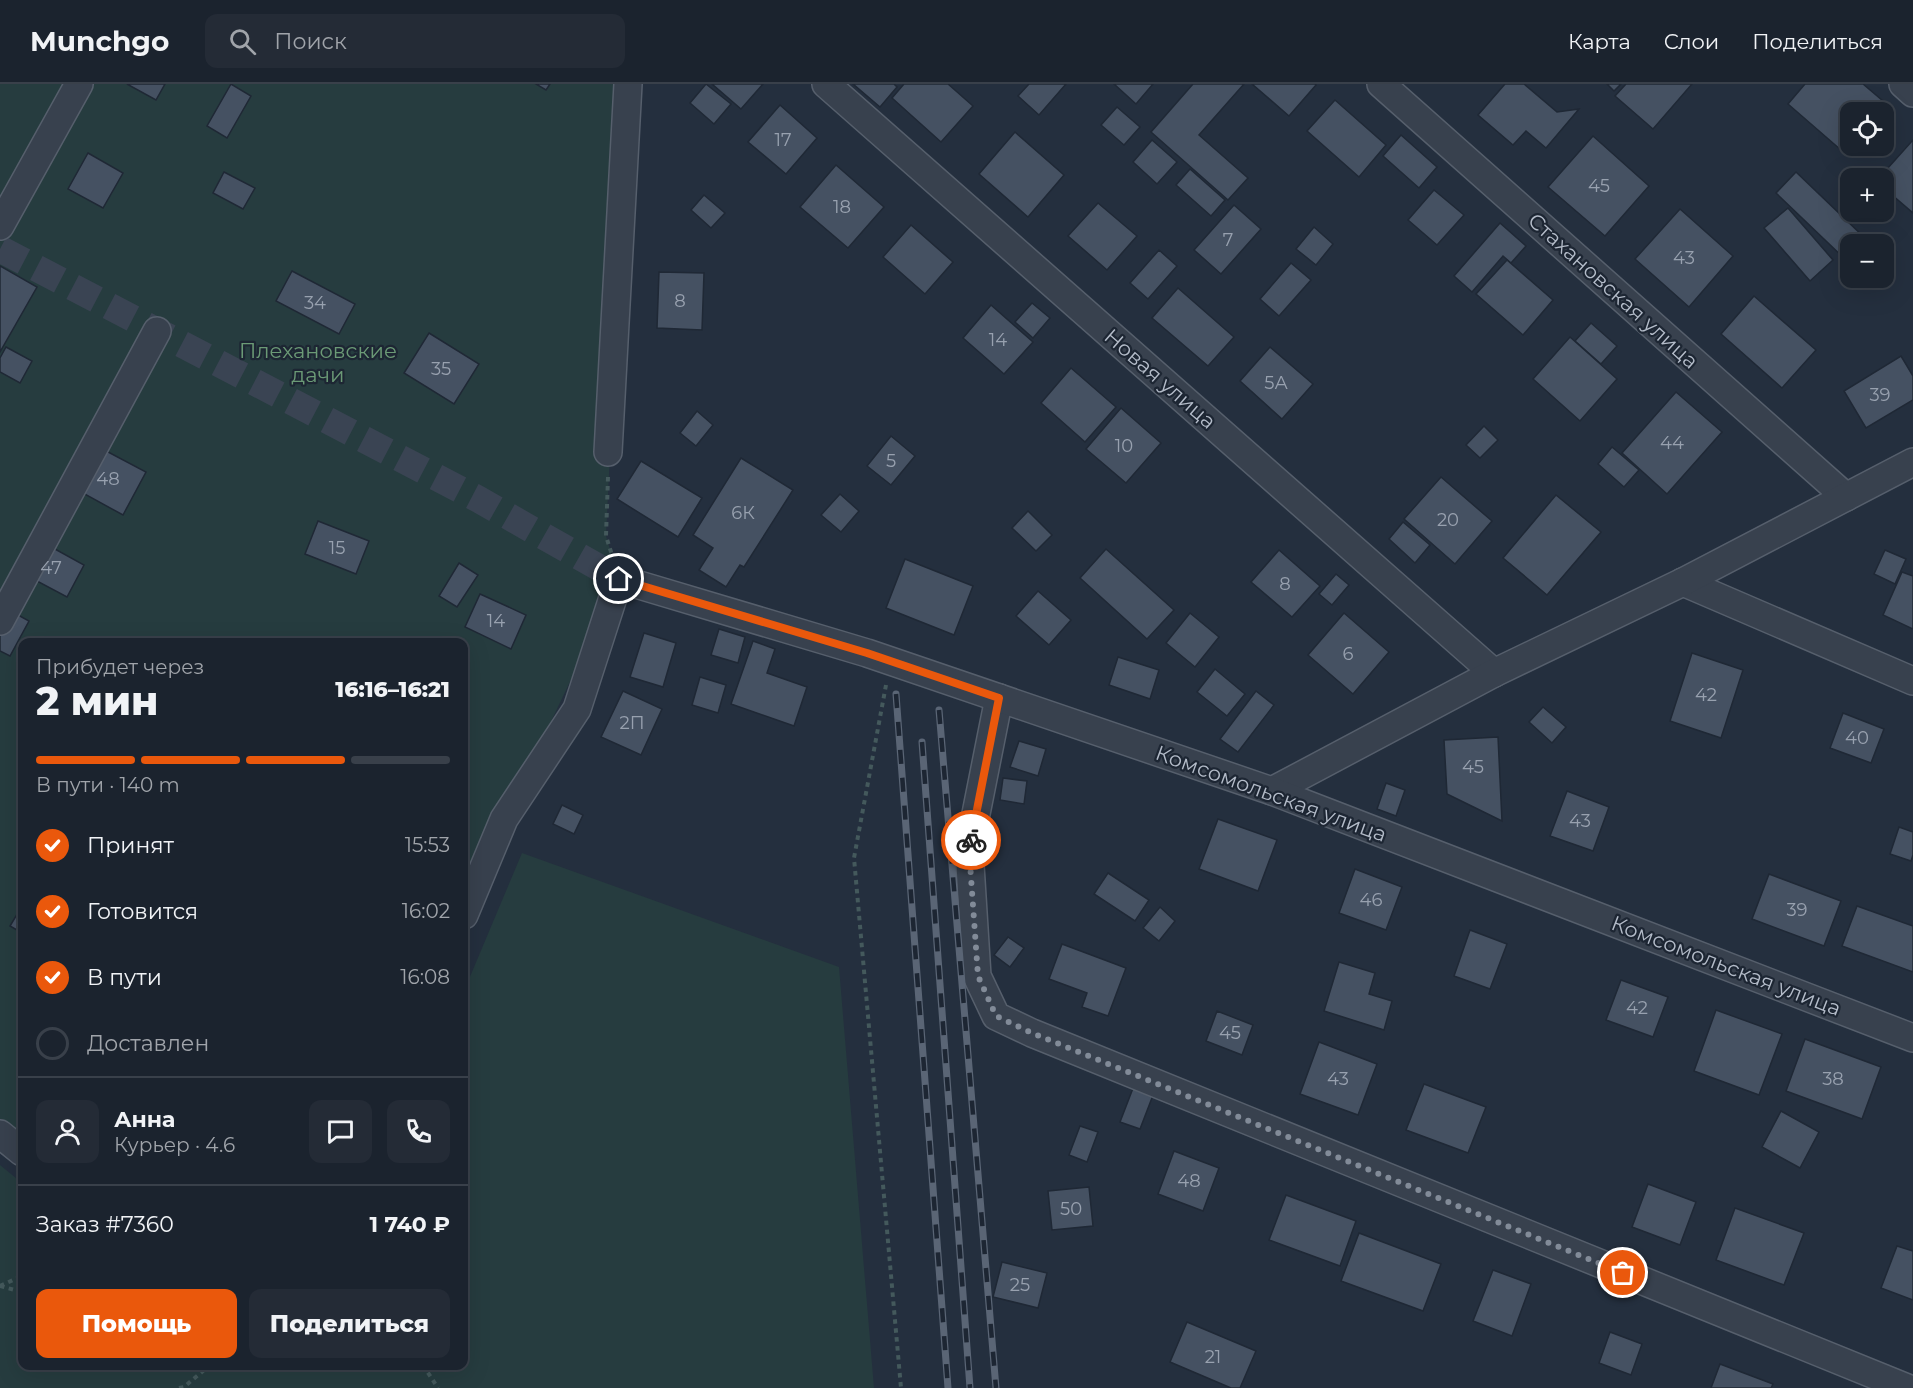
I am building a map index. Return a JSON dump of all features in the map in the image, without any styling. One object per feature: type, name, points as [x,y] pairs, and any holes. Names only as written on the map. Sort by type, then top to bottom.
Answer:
[{"type":"street","points":[[0,226],[80,84]]},
{"type":"street","points":[[608,452],[628,84]]},
{"type":"street","name":"Новая улица","points":[[826,84],[1494,673]]},
{"type":"street","name":"Стахановская улица","points":[[1380,84],[1846,497]]},
{"type":"street","points":[[1903,84],[1913,93]]},
{"type":"street","points":[[0,621],[157,331]]},
{"type":"street","points":[[1272,791],[1494,673],[1683,582],[1913,462]]},
{"type":"street","points":[[468,905],[504,819],[577,709],[619,579]]},
{"type":"street","name":"Комсомольская улица","points":[[619,579],[890,661],[1272,791],[1913,1038]]},
{"type":"street","points":[[1683,582],[1913,681]]},
{"type":"street","points":[[999,698],[969,849],[978,976],[996,1016],[1032,1033],[1907,1388]]},
{"type":"street","points":[[0,1134],[18,1149]]},
{"type":"path","points":[[608,452],[606,536],[619,579]]},
{"type":"path","points":[[890,661],[854,858],[901,1388]]},
{"type":"path","points":[[0,1286],[18,1278]]},
{"type":"path","points":[[0,1286],[18,1291]]},
{"type":"path","points":[[180,1388],[204,1370]]},
{"type":"path","points":[[426,1370],[438,1388]]},
{"type":"green space","name":"Плехановские дачи","points":[[0,84],[628,84],[606,536],[619,579],[493,843],[468,905],[468,638],[18,638],[18,1149],[0,1134]]},
{"type":"green space","points":[[522,853],[839,967],[874,1388],[0,1388],[0,1165],[18,1180],[18,1370],[468,1370],[468,981]]},
{"type":"building","points":[[127,84],[165,84],[156,100]]},
{"type":"building","points":[[231,84],[251,96],[227,138],[207,126]]},
{"type":"building","points":[[536,84],[550,84],[546,90]]},
{"type":"building","points":[[706,84],[731,104],[714,124],[690,103]]},
{"type":"building","points":[[712,84],[763,84],[741,109]]},
{"type":"building","points":[[853,84],[894,84],[897,87],[880,107]]},
{"type":"building","points":[[904,84],[948,84],[973,106],[941,142],[892,98]]},
{"type":"building","points":[[1029,84],[1066,84],[1039,115],[1018,96]]},
{"type":"building","points":[[1114,84],[1153,84],[1136,104]]},
{"type":"building","points":[[1193,84],[1244,84],[1199,135],[1248,178],[1228,200],[1151,132]]},
{"type":"building","points":[[1252,84],[1315,84],[1316,85],[1289,116]]},
{"type":"building","points":[[1505,84],[1524,84],[1557,112],[1579,109],[1546,148],[1526,131],[1513,145],[1478,115]]},
{"type":"building","points":[[1607,84],[1621,84],[1614,91]]},
{"type":"building","points":[[1626,84],[1692,84],[1653,129],[1615,96]]},
{"type":"building","points":[[1805,84],[1863,84],[1883,101],[1840,102],[1840,149],[1788,104]]},
{"type":"building","points":[[1335,100],[1386,145],[1359,177],[1307,131]]},
{"type":"building","points":[[780,105],[817,138],[786,174],[748,142]]},
{"type":"building","points":[[1117,107],[1140,127],[1124,145],[1101,125]]},
{"type":"building","points":[[1015,132],[1064,175],[1028,217],[979,174]]},
{"type":"building","points":[[1401,135],[1437,167],[1419,188],[1383,156]]},
{"type":"building","points":[[1593,136],[1649,186],[1605,236],[1548,187]]},
{"type":"building","points":[[1152,140],[1177,162],[1157,184],[1133,162]]},
{"type":"building","points":[[1913,140],[1913,213],[1894,197],[1894,168],[1888,168]]},
{"type":"building","points":[[88,153],[123,173],[103,208],[68,189]]},
{"type":"building","points":[[836,165],[884,207],[848,248],[800,207]]},
{"type":"building","points":[[1190,169],[1225,200],[1211,216],[1176,185]]},
{"type":"building","points":[[224,172],[255,188],[243,209],[213,193]]},
{"type":"building","points":[[1796,172],[1840,214],[1840,222],[1848,222],[1861,234],[1840,234],[1840,254],[1776,193]]},
{"type":"building","points":[[1434,190],[1464,215],[1437,245],[1408,220]]},
{"type":"building","points":[[704,195],[725,213],[711,228],[691,210]]},
{"type":"building","points":[[1098,203],[1137,236],[1107,270],[1068,236]]},
{"type":"building","points":[[1234,205],[1261,229],[1221,274],[1194,250]]},
{"type":"building","points":[[1788,208],[1833,260],[1810,281],[1764,228]]},
{"type":"building","points":[[1680,209],[1733,256],[1689,307],[1635,259]]},
{"type":"building","points":[[1500,223],[1526,246],[1511,263],[1503,256],[1472,292],[1454,276]]},
{"type":"building","points":[[911,225],[953,262],[925,294],[883,257]]},
{"type":"building","points":[[1314,227],[1333,244],[1316,265],[1296,249]]},
{"type":"building","points":[[1159,250],[1177,266],[1148,299],[1130,283]]},
{"type":"building","points":[[1507,260],[1553,300],[1523,335],[1476,294]]},
{"type":"building","points":[[1291,263],[1311,280],[1279,316],[1260,299]]},
{"type":"building","points":[[0,266],[37,287],[0,352]]},
{"type":"building","points":[[292,271],[355,304],[339,334],[276,301]]},
{"type":"building","points":[[659,272],[704,273],[702,330],[657,328]]},
{"type":"building","points":[[1178,288],[1234,337],[1208,366],[1152,318]]},
{"type":"building","points":[[1754,296],[1816,350],[1782,388],[1721,334]]},
{"type":"building","points":[[1032,303],[1050,318],[1033,338],[1015,322]]},
{"type":"building","points":[[991,305],[1033,342],[1004,374],[963,338]]},
{"type":"building","points":[[1591,323],[1617,346],[1601,364],[1575,341]]},
{"type":"building","points":[[429,333],[479,364],[454,404],[404,373]]},
{"type":"building","points":[[1570,337],[1617,379],[1580,421],[1533,379]]},
{"type":"building","points":[[6,347],[32,361],[20,383],[0,372],[0,358]]},
{"type":"building","points":[[1270,347],[1313,384],[1282,419],[1240,381]]},
{"type":"building","points":[[1901,356],[1913,376],[1913,400],[1866,428],[1844,391]]},
{"type":"building","points":[[1071,368],[1116,407],[1085,442],[1041,403]]},
{"type":"building","points":[[1676,392],[1722,432],[1667,494],[1622,453]]},
{"type":"building","points":[[1121,408],[1161,443],[1126,483],[1086,449]]},
{"type":"building","points":[[697,411],[713,425],[696,446],[680,433]]},
{"type":"building","points":[[1484,426],[1498,440],[1480,458],[1466,445]]},
{"type":"building","points":[[891,436],[915,456],[891,485],[867,466]]},
{"type":"building","points":[[93,444],[146,472],[123,515],[70,486]]},
{"type":"building","points":[[1612,447],[1639,470],[1624,487],[1598,464]]},
{"type":"building","points":[[741,458],[793,490],[744,567],[740,565],[726,587],[699,570],[713,548],[693,535]]},
{"type":"building","points":[[641,461],[702,498],[678,537],[617,499]]},
{"type":"building","points":[[1441,477],[1492,521],[1455,564],[1404,519]]},
{"type":"building","points":[[840,494],[859,511],[841,532],[821,515]]},
{"type":"building","points":[[1556,495],[1601,532],[1547,595],[1503,558]]},
{"type":"building","points":[[1028,511],[1052,535],[1036,551],[1012,528]]},
{"type":"building","points":[[318,521],[369,541],[356,574],[305,554]]},
{"type":"building","points":[[1403,522],[1430,545],[1415,563],[1389,539]]},
{"type":"building","points":[[35,538],[84,565],[67,597],[18,571]]},
{"type":"building","points":[[1106,549],[1174,610],[1147,639],[1080,578]]},
{"type":"building","points":[[1279,550],[1320,586],[1292,617],[1251,582]]},
{"type":"building","points":[[1885,550],[1906,559],[1895,584],[1874,574]]},
{"type":"building","points":[[905,559],[973,586],[954,635],[886,608]]},
{"type":"building","points":[[459,563],[478,575],[457,607],[439,596]]},
{"type":"building","points":[[1902,572],[1913,576],[1913,629],[1883,615]]},
{"type":"building","points":[[1336,574],[1349,585],[1332,605],[1319,594]]},
{"type":"building","points":[[1038,591],[1071,620],[1049,645],[1016,616]]},
{"type":"building","points":[[480,594],[526,615],[511,649],[465,627]]},
{"type":"building","points":[[9,610],[29,621],[10,656],[0,651],[0,626]]},
{"type":"building","points":[[1190,613],[1219,637],[1195,667],[1166,643]]},
{"type":"building","points":[[1344,613],[1389,652],[1353,694],[1308,655]]},
{"type":"building","points":[[719,629],[745,637],[738,663],[711,655]]},
{"type":"building","points":[[644,633],[676,643],[663,687],[630,677]]},
{"type":"building","points":[[753,641],[775,649],[767,673],[807,687],[794,726],[731,704]]},
{"type":"building","points":[[1692,653],[1743,670],[1721,738],[1670,721]]},
{"type":"building","points":[[1118,657],[1159,670],[1150,699],[1109,685]]},
{"type":"building","points":[[1215,669],[1245,694],[1227,716],[1197,692]]},
{"type":"building","points":[[700,677],[726,685],[718,713],[692,705]]},
{"type":"building","points":[[623,691],[662,709],[641,755],[601,737]]},
{"type":"building","points":[[1256,691],[1274,705],[1238,752],[1220,739]]},
{"type":"building","points":[[1543,707],[1566,727],[1552,743],[1529,722]]},
{"type":"building","points":[[1843,713],[1884,729],[1871,763],[1830,748]]},
{"type":"building","points":[[1498,737],[1502,821],[1447,794],[1444,740]]},
{"type":"building","points":[[1019,741],[1046,749],[1038,776],[1010,767]]},
{"type":"building","points":[[1003,778],[1027,781],[1024,804],[1000,800]]},
{"type":"building","points":[[1386,783],[1405,790],[1396,816],[1377,809]]},
{"type":"building","points":[[1567,791],[1609,807],[1593,851],[1550,836]]},
{"type":"building","points":[[562,805],[583,815],[574,834],[553,824]]},
{"type":"building","points":[[1218,819],[1277,840],[1258,891],[1199,869]]},
{"type":"building","points":[[1899,827],[1913,832],[1911,861],[1890,854]]},
{"type":"building","points":[[1355,869],[1402,887],[1386,930],[1339,913]]},
{"type":"building","points":[[1108,873],[1149,900],[1135,921],[1094,894]]},
{"type":"building","points":[[1769,874],[1841,901],[1824,946],[1752,919]]},
{"type":"building","points":[[1857,906],[1913,926],[1913,972],[1842,946]]},
{"type":"building","points":[[1160,907],[1175,921],[1159,941],[1143,928]]},
{"type":"building","points":[[18,913],[18,931],[10,926]]},
{"type":"building","points":[[1470,930],[1507,944],[1490,989],[1454,976]]},
{"type":"building","points":[[1008,937],[1024,948],[1010,967],[994,955]]},
{"type":"building","points":[[1062,944],[1126,968],[1108,1016],[1082,1007],[1087,993],[1049,979]]},
{"type":"building","points":[[1339,962],[1375,973],[1369,994],[1392,1001],[1384,1030],[1324,1011]]},
{"type":"building","points":[[1621,980],[1668,997],[1653,1037],[1606,1020]]},
{"type":"building","points":[[1716,1010],[1782,1034],[1759,1095],[1694,1071]]},
{"type":"building","points":[[1217,1011],[1253,1025],[1242,1055],[1206,1041]]},
{"type":"building","points":[[1805,1039],[1881,1067],[1862,1119],[1786,1091]]},
{"type":"building","points":[[1319,1042],[1377,1064],[1358,1115],[1300,1094]]},
{"type":"building","points":[[1135,1083],[1155,1090],[1140,1129],[1120,1122]]},
{"type":"building","points":[[1424,1084],[1486,1107],[1468,1153],[1406,1130]]},
{"type":"building","points":[[1781,1111],[1819,1132],[1800,1168],[1762,1147]]},
{"type":"building","points":[[1080,1126],[1098,1132],[1087,1162],[1069,1155]]},
{"type":"building","points":[[1174,1151],[1219,1168],[1203,1211],[1158,1194]]},
{"type":"building","points":[[1648,1184],[1696,1202],[1680,1245],[1632,1227]]},
{"type":"building","points":[[1089,1187],[1093,1226],[1052,1230],[1048,1191]]},
{"type":"building","points":[[1286,1195],[1356,1221],[1340,1266],[1269,1240]]},
{"type":"building","points":[[1735,1208],[1804,1233],[1784,1285],[1716,1260]]},
{"type":"building","points":[[1359,1233],[1441,1264],[1423,1311],[1341,1281]]},
{"type":"building","points":[[1897,1246],[1913,1251],[1913,1300],[1881,1288]]},
{"type":"building","points":[[1002,1262],[1047,1273],[1038,1308],[993,1297]]},
{"type":"building","points":[[1493,1270],[1531,1284],[1512,1336],[1473,1321]]},
{"type":"building","points":[[1187,1322],[1256,1351],[1240,1388],[1231,1388],[1170,1362]]},
{"type":"building","points":[[1610,1332],[1642,1344],[1631,1375],[1599,1363]]},
{"type":"building","points":[[1720,1364],[1773,1384],[1771,1388],[1711,1388]]},
{"type":"tunnel","points":[[0,249],[478,499],[619,579]]},
{"type":"railway","points":[[896,694],[948,1388]]},
{"type":"railway","points":[[939,710],[996,1388]]},
{"type":"railway","points":[[922,742],[970,1388]]},
{"type":"way so far","points":[[971,840],[969,849],[978,976],[996,1016],[1032,1033],[1623,1273]]},
{"type":"route","points":[[619,579],[867,653],[999,698],[971,840]]}]
